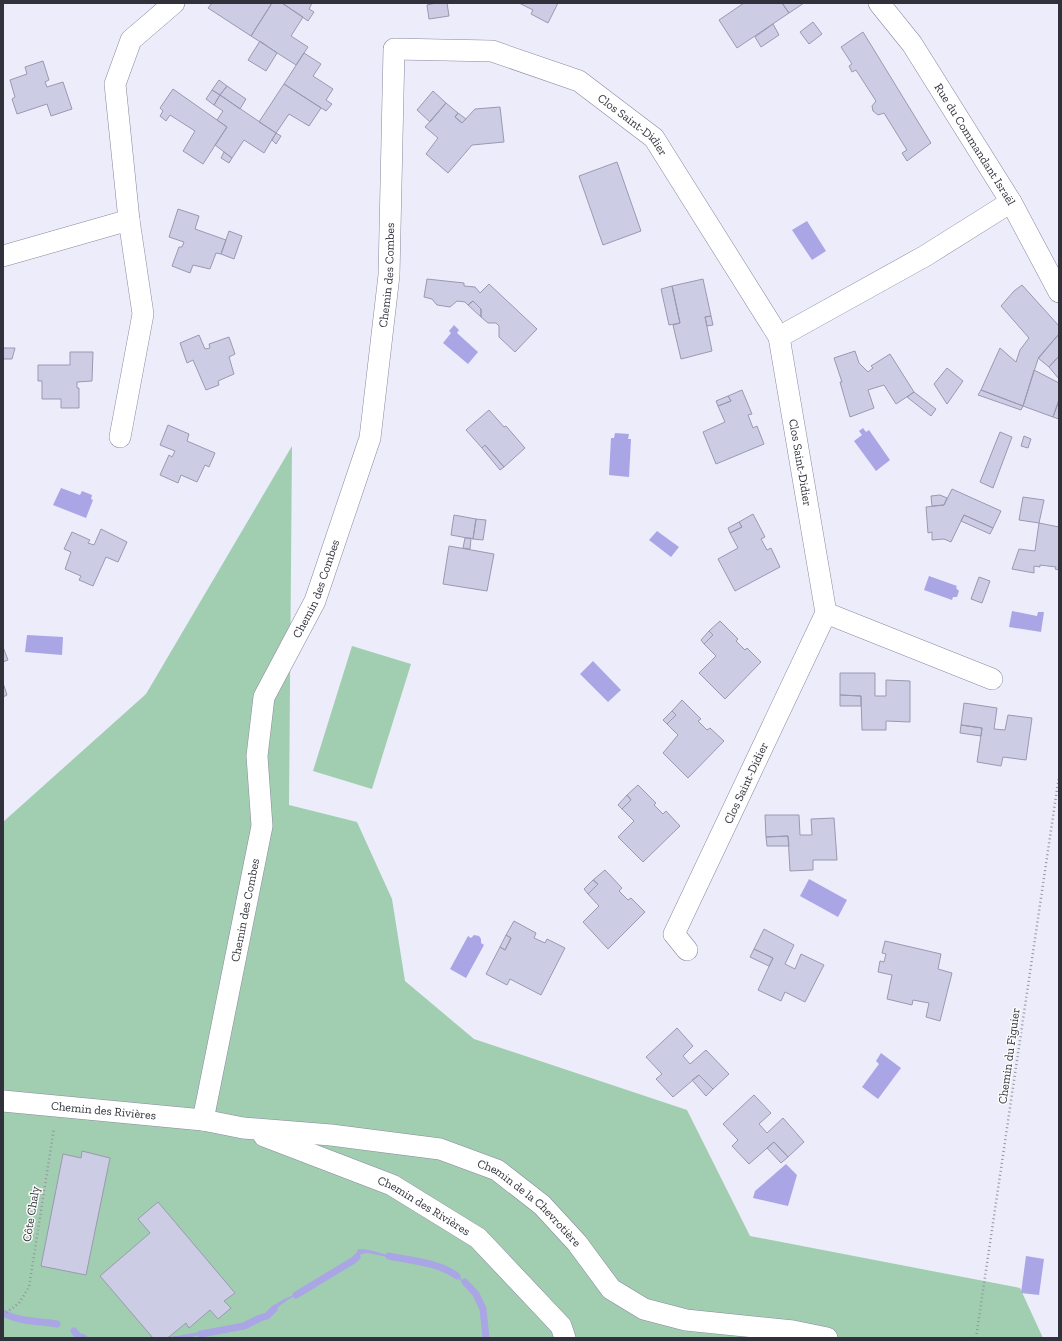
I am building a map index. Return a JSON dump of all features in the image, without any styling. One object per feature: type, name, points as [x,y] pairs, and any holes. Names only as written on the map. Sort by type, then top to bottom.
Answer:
[{"type":"street","points":[[120,438],[143,314],[129,220],[116,84],[131,40],[174,3]]},
{"type":"street","name":"Rue du Commandant Israël","points":[[879,3],[912,44],[1011,202],[1059,292]]},
{"type":"street","name":"Clos Saint-Didier","points":[[394,49],[492,51],[579,81],[654,138],[780,336],[826,613],[674,934],[687,950]]},
{"type":"street","name":"Chemin des Combes","points":[[203,1120],[262,826],[257,756],[264,697],[315,601],[370,438],[389,275],[394,49]]},
{"type":"street","points":[[780,336],[925,256],[1011,202]]},
{"type":"street","points":[[3,256],[129,220]]},
{"type":"street","points":[[826,613],[992,679]]},
{"type":"street","name":"Chemin des Rivières","points":[[3,1100],[203,1120]]},
{"type":"street","name":"Chemin de la Chevrotière","points":[[203,1120],[243,1128],[331,1135],[440,1148],[497,1170],[542,1204],[577,1243],[611,1289],[644,1309],[686,1320],[794,1331],[826,1338]]},
{"type":"street","name":"Chemin des Rivières","points":[[243,1128],[392,1185],[478,1238],[561,1326],[565,1338]]},
{"type":"path","name":"Chemin du Figuier","points":[[976,1338],[1059,776]]},
{"type":"path","name":"Côte Chaly","points":[[3,1315],[19,1303],[29,1287],[58,1106]]},
{"type":"green space","points":[[292,446],[289,805],[357,822],[392,899],[405,981],[474,1039],[687,1110],[750,1236],[1020,1288],[1043,1338],[3,1338],[3,822],[146,694]]},
{"type":"green space","points":[[352,646],[411,664],[372,789],[313,771]]},
{"type":"shaded area","points":[[807,221],[826,251],[812,260],[792,230]]},
{"type":"shaded area","points":[[454,325],[459,330],[457,333],[478,352],[468,364],[443,343],[451,333],[449,331]]},
{"type":"shaded area","points":[[863,428],[866,432],[869,430],[890,460],[876,471],[854,441],[862,435],[859,431]]},
{"type":"shaded area","points":[[615,433],[629,434],[628,439],[631,439],[629,477],[609,475],[611,438],[614,438]]},
{"type":"shaded area","points":[[61,488],[80,495],[82,491],[92,495],[91,499],[93,500],[86,518],[53,505]]},
{"type":"shaded area","points":[[657,531],[679,547],[671,557],[649,540]]},
{"type":"shaded area","points":[[929,576],[957,586],[956,588],[959,591],[957,597],[953,597],[952,600],[924,590]]},
{"type":"shaded area","points":[[1012,611],[1037,616],[1038,612],[1044,612],[1041,632],[1009,627]]},
{"type":"shaded area","points":[[27,635],[63,637],[62,655],[25,652]]},
{"type":"shaded area","points":[[593,661],[621,690],[608,702],[580,674]]},
{"type":"shaded area","points":[[809,879],[847,900],[838,917],[800,896]]},
{"type":"shaded area","points":[[474,935],[479,936],[481,943],[484,945],[466,978],[450,969],[468,936],[471,938]]},
{"type":"shaded area","points":[[881,1053],[901,1068],[878,1099],[862,1087],[879,1064],[876,1061]]},
{"type":"shaded area","points":[[786,1164],[797,1175],[788,1206],[753,1198],[755,1191]]},
{"type":"shaded area","points":[[358,1249],[364,1249],[410,1261],[421,1261],[432,1263],[442,1267],[461,1278],[476,1294],[481,1303],[486,1316],[487,1338],[484,1338],[484,1312],[481,1305],[472,1290],[452,1273],[422,1262],[407,1261],[368,1253],[361,1254],[350,1263],[334,1272],[354,1259]]},
{"type":"shaded area","points":[[1026,1256],[1044,1259],[1039,1295],[1021,1293]]},
{"type":"shaded area","points":[[334,1272],[308,1289],[302,1292]]},
{"type":"shaded area","points":[[302,1292],[286,1301],[273,1311],[268,1318],[264,1318],[268,1316],[271,1307],[284,1299]]},
{"type":"shaded area","points":[[255,1319],[259,1319],[243,1327],[186,1338],[165,1338],[200,1332],[226,1330],[243,1325]]},
{"type":"building","points":[[212,3],[272,3],[251,36],[208,8]]},
{"type":"building","points":[[272,3],[282,3],[303,17],[291,36],[308,47],[296,65],[251,36]]},
{"type":"building","points":[[282,3],[312,3],[309,9],[314,12],[308,21]]},
{"type":"building","points":[[447,3],[449,16],[429,19],[427,5]]},
{"type":"building","points":[[519,3],[558,3],[548,23],[531,14],[533,10]]},
{"type":"building","points":[[744,3],[782,3],[789,13],[737,48],[719,20]]},
{"type":"building","points":[[782,3],[804,3],[789,13]]},
{"type":"building","points":[[813,22],[822,34],[809,44],[800,32]]},
{"type":"building","points":[[773,24],[779,35],[761,47],[755,37]]},
{"type":"building","points":[[863,32],[931,143],[907,161],[902,153],[907,150],[884,113],[878,115],[873,111],[872,106],[876,101],[856,70],[852,72],[849,66],[852,64],[841,47]]},
{"type":"building","points":[[260,41],[277,53],[266,71],[248,60]]},
{"type":"building","points":[[304,53],[321,64],[313,76],[333,89],[326,100],[332,104],[326,111],[284,84]]},
{"type":"building","points":[[43,61],[49,80],[45,82],[47,87],[63,82],[72,109],[51,116],[47,104],[17,114],[12,99],[15,97],[10,80],[27,74],[25,67]]},
{"type":"building","points":[[219,80],[227,86],[220,95],[212,90]]},
{"type":"building","points":[[284,84],[321,108],[309,126],[289,114],[276,133],[259,122]]},
{"type":"building","points":[[227,86],[246,99],[240,109],[220,95]]},
{"type":"building","points":[[173,89],[227,127],[203,164],[183,151],[195,131],[170,115],[166,121],[160,116],[163,111],[160,108]]},
{"type":"building","points":[[212,90],[220,95],[214,105],[206,99]]},
{"type":"building","points":[[433,91],[446,103],[430,122],[417,110]]},
{"type":"building","points":[[220,95],[276,133],[264,153],[244,140],[232,158],[215,145],[227,127],[217,120],[223,111],[214,105]]},
{"type":"building","points":[[446,103],[458,113],[455,117],[462,123],[475,109],[500,107],[504,142],[472,145],[448,173],[426,154],[438,138],[425,127]]},
{"type":"building","points":[[458,113],[466,119],[462,123],[455,117]]},
{"type":"building","points":[[276,133],[281,136],[276,144],[272,140]]},
{"type":"building","points":[[224,152],[232,158],[229,163],[221,158]]},
{"type":"building","points":[[617,162],[641,231],[603,245],[579,176]]},
{"type":"building","points":[[178,209],[199,216],[195,229],[226,240],[221,254],[216,253],[210,269],[193,265],[190,273],[172,266],[179,247],[182,247],[184,242],[169,237]]},
{"type":"building","points":[[229,231],[242,236],[234,259],[221,254]]},
{"type":"building","points":[[427,279],[464,283],[464,286],[475,287],[480,293],[489,284],[537,329],[515,352],[499,337],[499,326],[496,323],[488,323],[481,317],[481,309],[473,301],[468,305],[465,302],[457,301],[450,307],[437,305],[432,299],[424,297]]},
{"type":"building","points":[[703,279],[711,316],[705,317],[712,351],[681,359],[673,325],[680,323],[672,286]]},
{"type":"building","points":[[1022,285],[1059,326],[1059,334],[1038,359],[1023,406],[981,390],[1000,348],[1016,362],[1020,350],[1029,338],[1001,306],[1014,291]]},
{"type":"building","points":[[672,286],[680,323],[669,325],[661,289]]},
{"type":"building","points":[[473,301],[481,309],[481,317],[468,305]]},
{"type":"building","points":[[711,316],[713,325],[707,326],[705,317]]},
{"type":"building","points":[[1059,334],[1059,356],[1049,367],[1038,358]]},
{"type":"building","points":[[199,335],[205,349],[210,348],[209,344],[229,337],[235,354],[229,357],[234,374],[218,381],[219,385],[206,390],[193,360],[187,363],[180,343]]},
{"type":"building","points":[[3,348],[15,348],[12,359],[3,359]]},
{"type":"building","points":[[855,351],[859,363],[868,372],[873,368],[871,366],[890,354],[914,392],[896,404],[884,385],[868,390],[874,408],[850,417],[840,382],[842,382],[834,358]]},
{"type":"building","points":[[70,352],[93,352],[92,381],[77,382],[77,388],[79,388],[79,408],[61,408],[61,399],[42,399],[42,381],[38,381],[38,365],[70,365]]},
{"type":"building","points":[[1059,356],[1059,379],[1049,367]]},
{"type":"building","points":[[947,368],[963,381],[947,404],[934,384]]},
{"type":"building","points":[[1034,370],[1059,383],[1059,400],[1053,417],[1023,406]]},
{"type":"building","points":[[742,390],[752,414],[748,415],[753,428],[757,426],[764,444],[716,464],[703,432],[725,422],[718,406],[731,401],[728,396]]},
{"type":"building","points":[[981,390],[1023,406],[1021,410],[978,395]]},
{"type":"building","points":[[914,392],[936,409],[931,416],[907,397]]},
{"type":"building","points":[[728,396],[731,401],[718,406],[716,401]]},
{"type":"building","points":[[1059,400],[1059,419],[1053,417]]},
{"type":"building","points":[[489,410],[504,427],[506,426],[525,448],[504,467],[485,445],[482,448],[466,430]]},
{"type":"building","points":[[168,425],[189,434],[187,441],[215,453],[209,467],[205,465],[197,482],[181,475],[178,483],[160,475],[169,455],[172,457],[175,451],[160,445]]},
{"type":"building","points":[[1000,432],[1012,437],[993,488],[980,482]]},
{"type":"building","points":[[1024,436],[1031,439],[1028,448],[1021,446]]},
{"type":"building","points":[[485,445],[504,467],[500,470],[482,448]]},
{"type":"building","points":[[952,489],[1001,511],[993,528],[964,515],[951,542],[944,539],[932,540],[932,532],[928,533],[926,507],[944,505]]},
{"type":"building","points":[[940,495],[947,498],[944,505],[932,506],[931,496]]},
{"type":"building","points":[[1023,497],[1044,500],[1039,523],[1019,520]]},
{"type":"building","points":[[753,514],[765,537],[761,539],[767,550],[771,548],[780,567],[735,591],[718,559],[738,548],[730,533],[742,527],[739,522]]},
{"type":"building","points":[[454,515],[476,519],[473,539],[451,535]]},
{"type":"building","points":[[964,515],[993,528],[990,534],[961,521]]},
{"type":"building","points":[[476,519],[486,520],[483,540],[473,539]]},
{"type":"building","points":[[739,522],[742,527],[730,533],[728,528]]},
{"type":"building","points":[[1039,523],[1059,527],[1059,570],[1055,569],[1056,567],[1040,565],[1040,567],[1034,566],[1034,573],[1012,569],[1019,549],[1035,551]]},
{"type":"building","points":[[101,529],[127,542],[118,562],[106,557],[93,586],[79,580],[81,576],[65,569],[71,552],[64,549],[72,532],[90,540],[88,543],[94,545]]},
{"type":"building","points":[[465,538],[471,538],[470,549],[463,548]]},
{"type":"building","points":[[449,546],[494,554],[487,591],[443,584]]},
{"type":"building","points":[[979,577],[990,581],[982,603],[971,599]]},
{"type":"building","points":[[720,621],[738,639],[736,641],[745,650],[747,648],[761,662],[725,699],[699,673],[716,656],[704,644],[713,635],[709,631]]},
{"type":"building","points":[[709,631],[713,635],[704,644],[701,640]]},
{"type":"building","points":[[3,647],[8,660],[3,662]]},
{"type":"building","points":[[840,673],[875,673],[875,696],[886,696],[886,680],[910,681],[910,722],[886,721],[886,730],[862,730],[861,696],[840,695]]},
{"type":"building","points":[[3,683],[7,695],[3,697]]},
{"type":"building","points":[[840,695],[861,696],[861,706],[840,706]]},
{"type":"building","points":[[682,700],[701,719],[698,721],[707,730],[710,728],[724,741],[688,778],[663,753],[678,735],[667,724],[676,715],[672,711]]},
{"type":"building","points":[[964,703],[997,708],[994,729],[1005,730],[1008,715],[1032,718],[1026,760],[1003,757],[1001,766],[977,762],[982,728],[961,725]]},
{"type":"building","points":[[672,711],[676,715],[667,724],[663,720]]},
{"type":"building","points":[[961,725],[982,728],[981,736],[960,733]]},
{"type":"building","points":[[638,785],[656,803],[654,805],[663,814],[666,811],[680,826],[643,862],[618,837],[634,821],[622,809],[631,800],[627,795]]},
{"type":"building","points":[[627,795],[631,800],[622,809],[618,805]]},
{"type":"building","points":[[765,815],[799,815],[800,835],[812,835],[811,819],[834,818],[837,860],[813,860],[813,870],[790,871],[788,836],[766,837]]},
{"type":"building","points":[[788,836],[789,846],[767,846],[766,837]]},
{"type":"building","points":[[605,870],[622,888],[619,891],[628,900],[631,898],[645,912],[608,949],[583,922],[599,906],[588,894],[598,884],[593,880]]},
{"type":"building","points":[[593,880],[598,884],[588,894],[584,889]]},
{"type":"building","points":[[514,921],[536,933],[534,938],[545,943],[547,939],[565,948],[541,995],[510,979],[507,985],[486,974],[500,947],[505,950],[511,938],[506,935]]},
{"type":"building","points":[[764,929],[794,945],[785,964],[795,969],[801,954],[824,965],[805,1002],[785,992],[781,1001],[758,990],[773,958],[754,949]]},
{"type":"building","points":[[506,935],[511,938],[505,950],[500,947]]},
{"type":"building","points":[[885,941],[941,954],[938,969],[952,973],[940,1021],[926,1017],[929,1003],[913,1000],[912,1005],[887,999],[892,975],[878,972],[880,961],[884,962],[886,954],[882,953]]},
{"type":"building","points":[[754,949],[773,958],[769,966],[750,957]]},
{"type":"building","points":[[677,1028],[693,1046],[683,1056],[690,1064],[706,1050],[729,1074],[713,1089],[699,1075],[673,1097],[656,1079],[662,1074],[646,1057]]},
{"type":"building","points":[[699,1075],[713,1089],[706,1096],[692,1080]]},
{"type":"building","points":[[754,1095],[771,1113],[759,1124],[767,1133],[783,1118],[804,1142],[788,1157],[774,1142],[749,1164],[732,1146],[738,1140],[723,1124]]},
{"type":"building","points":[[774,1142],[788,1157],[781,1163],[767,1148]]},
{"type":"building","points":[[82,1151],[110,1158],[86,1275],[41,1266],[63,1154],[81,1158]]},
{"type":"building","points":[[158,1202],[235,1293],[224,1301],[231,1308],[218,1319],[210,1310],[189,1328],[186,1323],[169,1337],[165,1338],[153,1338],[100,1276],[150,1233],[138,1219]]},
{"type":"waterway","points":[[389,1256],[433,1265],[450,1271],[457,1276]]},
{"type":"waterway","points":[[296,1295],[357,1257]]},
{"type":"waterway","points":[[465,1282],[476,1294],[483,1309],[486,1338]]},
{"type":"waterway","points":[[201,1334],[244,1326],[267,1316],[274,1309]]},
{"type":"waterway","points":[[3,1313],[23,1320],[57,1324]]},
{"type":"waterway","points":[[74,1331],[78,1336],[84,1338]]}]
